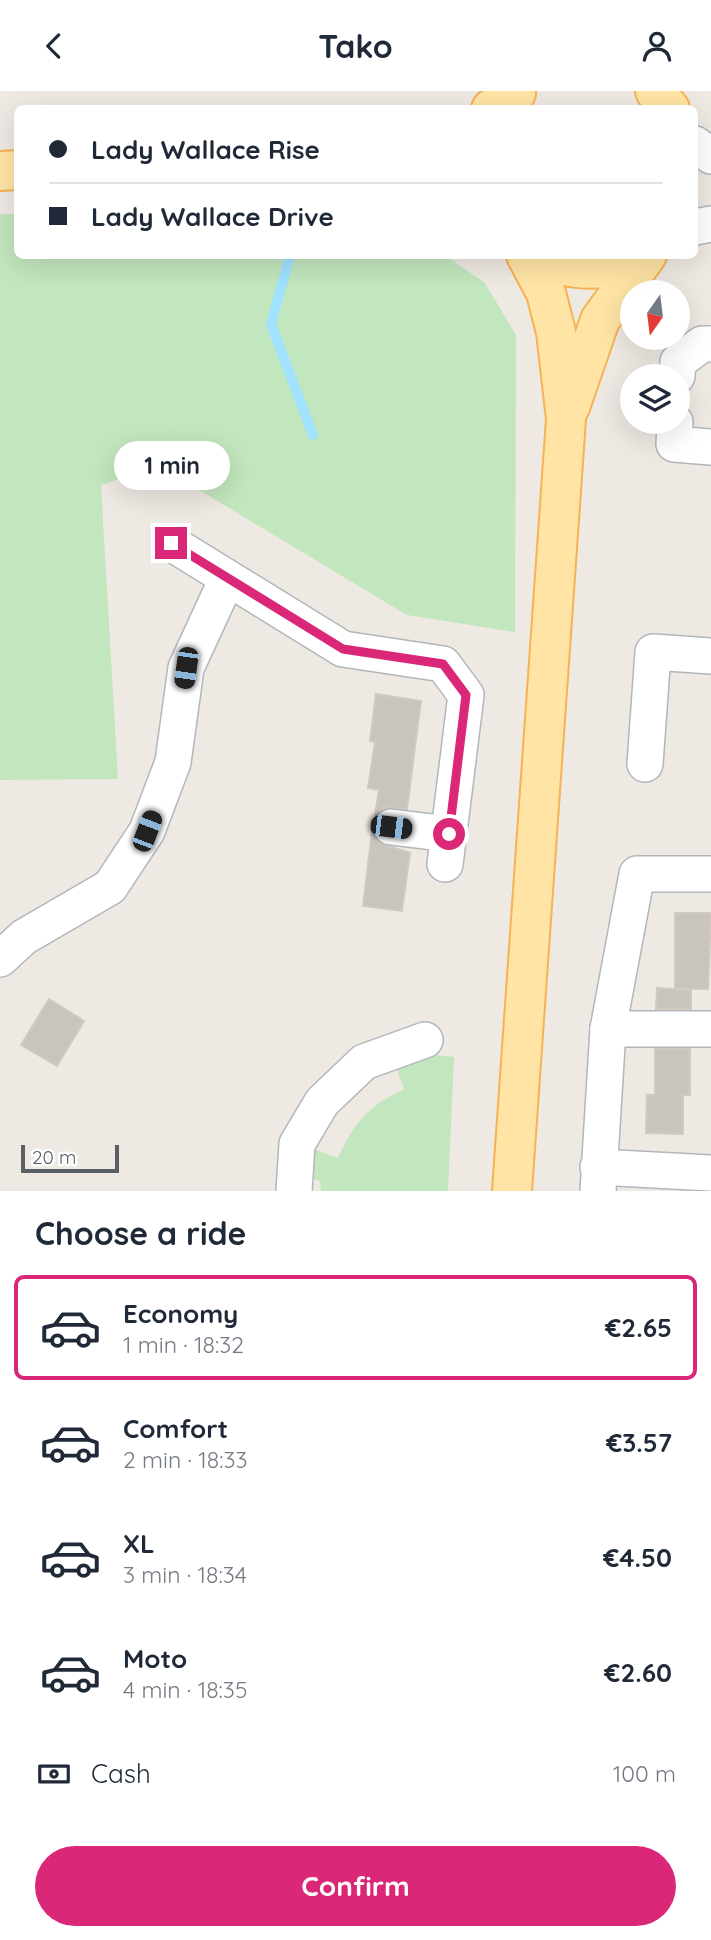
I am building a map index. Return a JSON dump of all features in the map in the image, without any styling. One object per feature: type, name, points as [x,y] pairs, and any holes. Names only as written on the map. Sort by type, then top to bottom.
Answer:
[{"type":"main road","points":[[655,91],[668,105]]},
{"type":"main road","points":[[512,1191],[566,419],[556,333],[546,293],[528,259]]},
{"type":"main road","points":[[542,259],[558,266],[592,269],[625,263],[632,259]]},
{"type":"main road","points":[[566,419],[600,320],[644,259]]},
{"type":"street","points":[[678,364],[702,344],[711,344]]},
{"type":"street","points":[[674,434],[674,444],[711,447]]},
{"type":"street","points":[[171,543],[343,649],[443,664],[466,695],[447,849],[391,827]]},
{"type":"street","points":[[0,959],[24,937],[110,887],[147,831],[173,762],[186,668],[227,579]]},
{"type":"street","points":[[645,764],[653,652],[711,656]]},
{"type":"street","points":[[711,874],[637,874],[608,1029],[598,1179],[711,1173]]},
{"type":"street","points":[[608,1029],[711,1028]]},
{"type":"street","points":[[294,1191],[297,1144],[322,1102],[364,1062],[425,1041]]},
{"type":"green space","points":[[0,214],[14,214],[14,259],[450,259],[485,283],[516,335],[515,632],[407,615],[161,467],[101,485],[118,779],[0,780]]},
{"type":"green space","points":[[425,1054],[454,1057],[448,1191],[321,1191],[320,1181],[310,1178],[314,1149],[338,1158],[356,1125],[381,1102],[404,1089],[396,1067]]},
{"type":"building","points":[[376,694],[421,701],[407,809],[384,808],[375,815],[379,790],[368,788],[375,742],[370,741]]},
{"type":"building","points":[[372,832],[380,843],[410,853],[402,911],[363,906]]},
{"type":"building","points":[[675,913],[711,913],[708,989],[675,989]]},
{"type":"building","points":[[657,988],[691,990],[691,1009],[656,1009]]},
{"type":"building","points":[[49,999],[84,1021],[57,1066],[21,1045]]},
{"type":"building","points":[[655,1049],[690,1049],[690,1095],[683,1095],[683,1134],[646,1133],[647,1095],[655,1095]]},
{"type":"waterway","points":[[289,259],[271,324],[313,435]]},
{"type":"route","points":[[171,543],[343,649],[443,664],[466,695],[449,834]]}]
